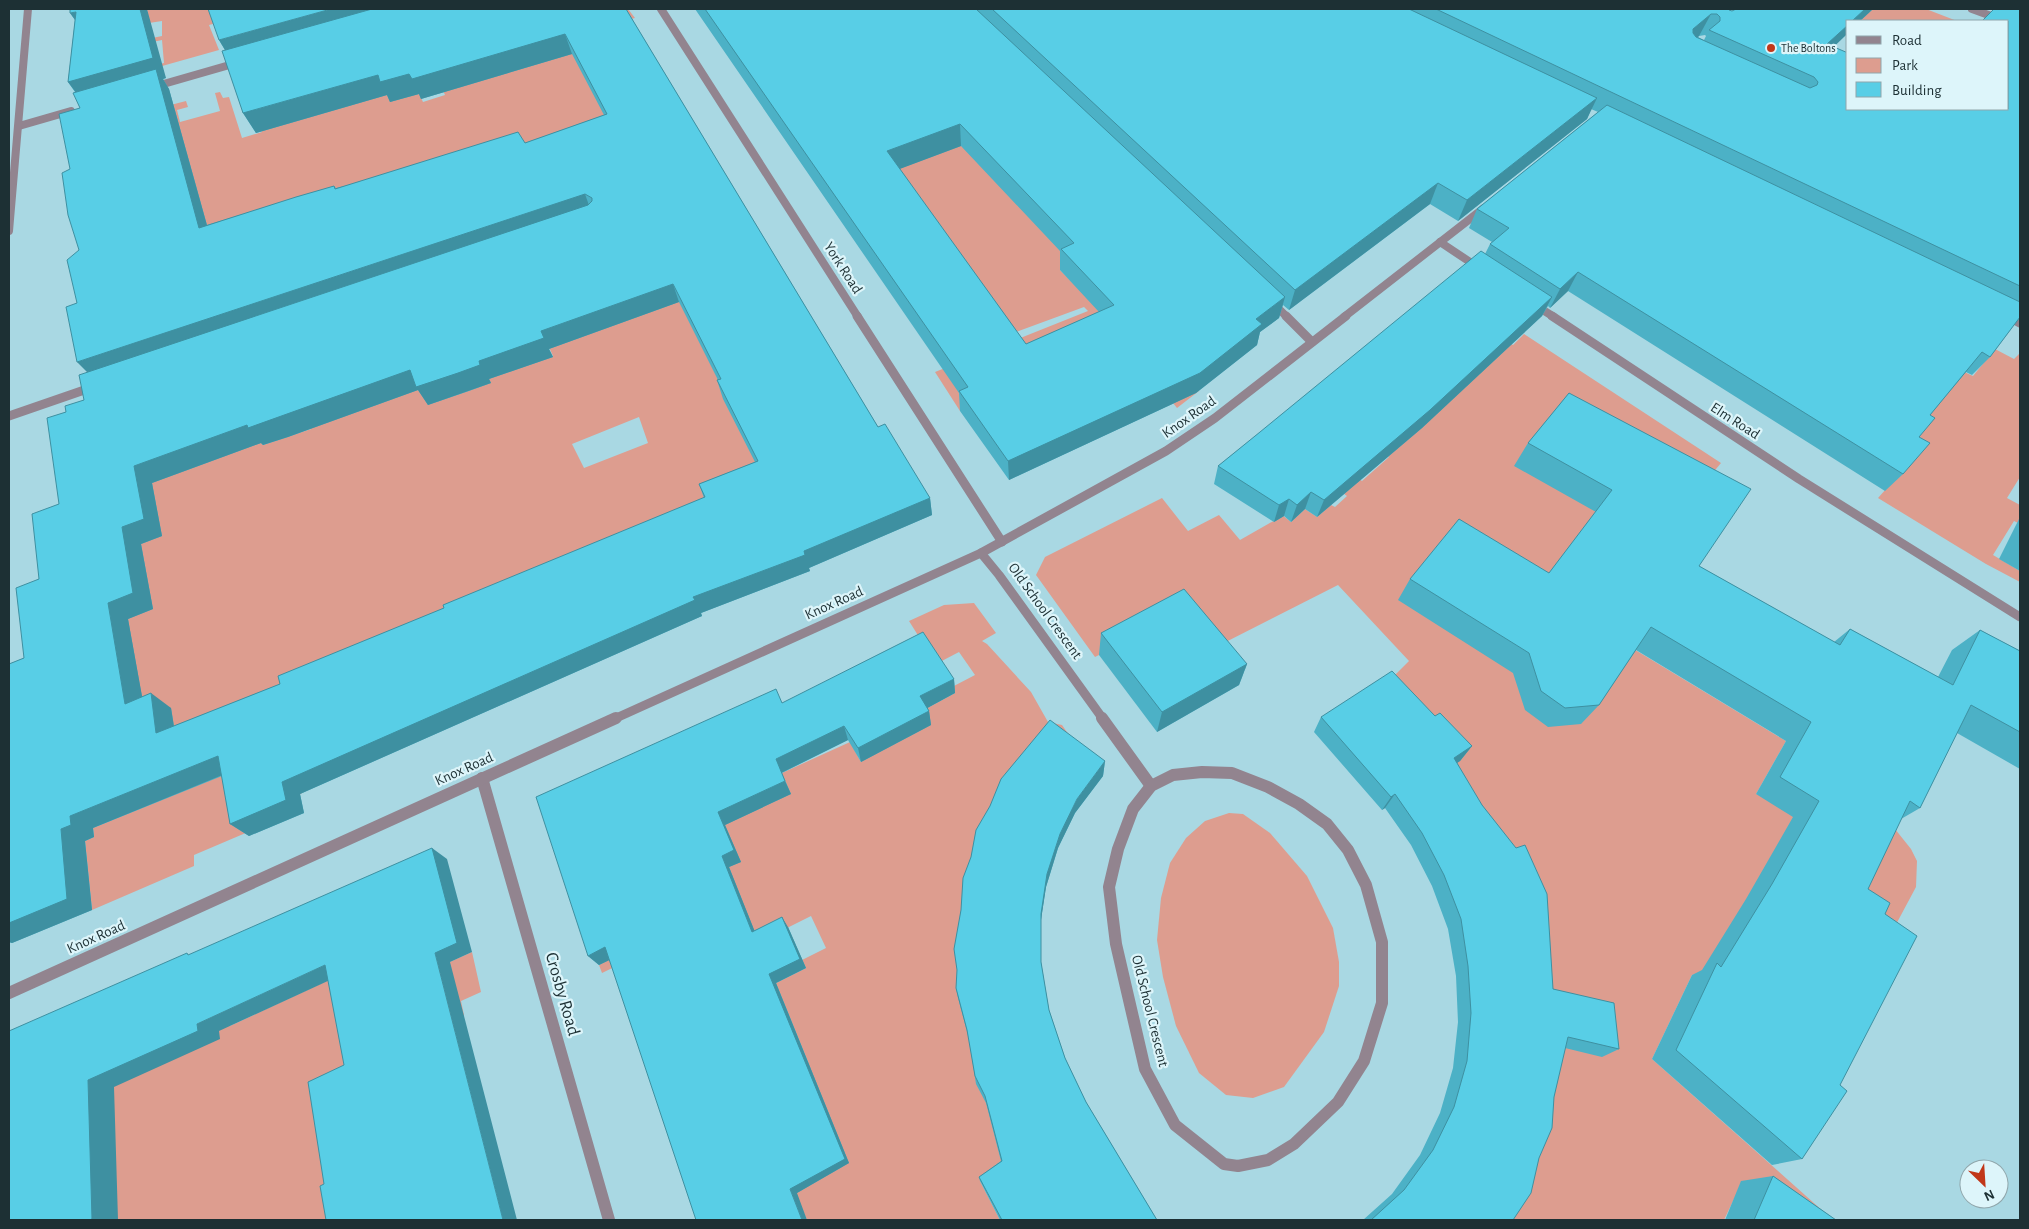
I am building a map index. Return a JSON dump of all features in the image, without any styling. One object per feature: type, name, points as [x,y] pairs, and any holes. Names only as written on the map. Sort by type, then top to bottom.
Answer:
[{"type":"street","points":[[9,231],[28,9]]},
{"type":"street","name":"York Road","points":[[662,9],[1002,542]]},
{"type":"street","points":[[1972,9],[2001,20]]},
{"type":"street","points":[[150,88],[250,59]]},
{"type":"street","points":[[19,126],[75,110]]},
{"type":"street","name":"Knox Road","points":[[9,993],[981,554],[1166,451],[1215,418],[1492,202]]},
{"type":"street","points":[[1440,242],[1487,274]]},
{"type":"street","points":[[1263,294],[1312,342]]},
{"type":"street","name":"Elm Road","points":[[1527,299],[1830,499],[2020,617]]},
{"type":"street","points":[[1994,310],[2020,323]]},
{"type":"street","points":[[9,416],[103,384]]},
{"type":"street","name":"Old School Crescent","points":[[981,554],[996,570],[1151,786]]},
{"type":"street","name":"Old School Crescent","points":[[1202,772],[1232,773],[1268,787],[1299,804],[1327,824],[1348,850],[1366,885],[1382,942],[1382,1003],[1364,1062],[1338,1102],[1294,1144],[1268,1160],[1238,1166],[1224,1164],[1215,1158],[1175,1125],[1145,1069],[1116,944],[1109,887],[1118,849],[1134,809],[1151,786],[1173,775],[1202,772]]},
{"type":"street","name":"Crosby Road","points":[[482,778],[610,1220]]},
{"type":"green space","points":[[147,9],[247,9],[236,18],[209,25],[219,50],[123,77],[123,72],[164,63],[162,40],[134,46],[133,42],[162,36],[162,21],[149,23]]},
{"type":"green space","points":[[620,9],[628,9],[635,18],[623,21],[604,114],[714,371],[847,400],[248,832],[194,855],[194,866],[92,910],[85,841],[94,837],[93,828],[190,788],[92,729],[132,647],[110,516],[226,376],[263,445],[311,429],[302,396],[490,383],[485,368],[553,356],[547,343],[143,349],[159,108],[186,101],[188,107],[177,110],[180,122],[220,111],[215,93],[220,92],[223,98],[229,97],[242,138],[262,132],[256,112],[398,48],[423,102],[445,95],[442,88],[509,72]],"holes":[[[639,417],[648,443],[584,468],[572,444]]]},
{"type":"green space","points":[[1873,9],[1926,9],[1954,20],[1860,20]]},
{"type":"green space","points":[[773,17],[992,134],[1082,227],[1060,270],[1094,302],[1165,359],[1199,391],[1177,408],[1173,403],[960,411],[935,372],[1088,311],[1084,307],[1005,336]]},
{"type":"green space","points":[[1562,187],[1973,376],[1995,349],[2014,359],[2019,354],[2020,477],[2007,498],[2020,505],[2020,524],[2014,521],[1993,555],[2020,571],[2020,582],[1986,564],[1878,498],[1911,461]]},
{"type":"green space","points":[[1480,324],[1513,345],[1524,334],[1721,463],[1696,493],[1605,517],[1632,648],[1786,741],[1756,794],[1891,824],[1911,849],[1917,861],[1916,887],[1893,930],[1725,965],[1692,975],[1652,1059],[1833,1220],[1742,1182],[1724,1220],[1499,1220],[1538,998],[1437,776],[1460,760],[1383,687],[1409,661],[1338,585],[1210,650],[1099,655],[1095,657],[1036,575],[1045,557],[1162,498],[1188,531],[1219,515],[1240,540],[1277,519],[1271,506],[1291,522],[1305,509],[1317,517],[1331,505],[1335,507],[1347,496],[1311,470],[1328,456],[1362,481],[1389,457],[1355,433]]},
{"type":"green space","points":[[974,603],[996,633],[982,641],[987,644],[1031,692],[1048,722],[1062,725],[1092,768],[1049,737],[1013,1158],[980,1181],[1000,1220],[807,1220],[752,1092],[808,1062],[779,991],[722,1010],[806,968],[802,960],[826,948],[811,916],[759,942],[738,907],[602,973],[599,965],[649,939],[716,803],[850,742],[861,762],[922,711],[955,693],[952,687],[975,675],[959,652],[936,664],[909,621],[944,605]]},
{"type":"green space","points":[[1229,813],[1243,814],[1270,833],[1307,876],[1333,928],[1339,962],[1339,986],[1324,1032],[1284,1087],[1253,1098],[1226,1095],[1199,1073],[1176,1026],[1163,977],[1157,940],[1161,898],[1170,863],[1186,838],[1205,821]]},
{"type":"green space","points":[[472,952],[481,992],[461,1001],[464,1015],[346,1220],[118,1220],[34,1125],[209,967],[230,1026],[329,980],[441,966]]},
{"type":"building","points":[[70,9],[140,9],[153,58],[68,82],[76,12],[70,13]]},
{"type":"building","points":[[208,9],[331,9],[219,40]]},
{"type":"building","points":[[372,9],[626,9],[878,427],[885,424],[930,498],[804,551],[805,555],[693,597],[695,600],[282,782],[286,800],[230,824],[218,756],[70,816],[71,825],[61,829],[67,899],[9,923],[9,664],[24,658],[16,588],[39,579],[32,514],[59,504],[47,418],[66,412],[65,406],[84,400],[79,375],[588,205],[592,201],[592,198],[585,194],[77,362],[66,307],[77,303],[67,260],[79,250],[68,215],[62,173],[70,169],[59,114],[80,108],[73,93],[156,69],[199,228],[334,186],[335,189],[518,132],[525,143],[607,114],[565,34],[412,79],[409,74],[380,82],[378,75],[243,113],[222,51]],"holes":[[[673,284],[721,379],[717,380],[758,461],[699,484],[705,497],[443,605],[444,608],[278,676],[280,684],[156,733],[151,693],[125,704],[108,603],[133,593],[122,527],[144,519],[134,466],[247,425],[248,428],[410,370],[416,387],[458,373],[480,365],[479,361],[544,338],[541,331]]]},
{"type":"building","points":[[705,9],[976,9],[1285,297],[1256,319],[1262,324],[1200,373],[1008,461],[959,391],[968,387]],"holes":[[[960,124],[1074,243],[1061,249],[1114,305],[1026,344],[887,151]]]},
{"type":"building","points":[[992,9],[1409,9],[1597,98],[1467,200],[1438,183],[1295,290]]},
{"type":"building","points":[[1436,9],[1728,9],[1732,11],[1736,9],[1865,9],[1853,20],[1846,20],[1846,27],[1827,44],[1846,52],[1846,110],[2009,110],[2009,20],[1983,20],[1994,9],[2020,9],[2020,286]],"holes":[[[1711,14],[1717,14],[1720,17],[1720,21],[1709,30],[1814,77],[1818,82],[1817,85],[1810,88],[1696,37],[1693,33],[1693,29]]]},
{"type":"building","points":[[1607,105],[2020,302],[2020,317],[1990,357],[1982,352],[1930,415],[1935,418],[1919,437],[1930,443],[1903,474],[1578,272],[1560,289],[1490,244],[1509,228],[1477,209]]},
{"type":"building","points":[[1481,251],[1552,297],[1430,410],[1324,500],[1311,492],[1297,505],[1289,499],[1279,505],[1218,466],[1260,432]]},
{"type":"building","points":[[1569,393],[1751,489],[1699,566],[1840,645],[1850,629],[1953,685],[1980,630],[2020,651],[2020,732],[1971,705],[1920,808],[1910,801],[1868,889],[1890,903],[1885,914],[1917,936],[1840,1085],[1847,1091],[1802,1159],[1676,1050],[1717,963],[1721,967],[1772,884],[1819,801],[1780,777],[1811,722],[1651,627],[1599,705],[1565,708],[1541,691],[1529,653],[1410,579],[1459,519],[1549,573],[1612,490],[1528,443]]},
{"type":"building","points":[[1184,589],[1247,664],[1162,712],[1101,633]]},
{"type":"building","points":[[923,632],[954,679],[920,696],[929,711],[858,748],[844,726],[776,759],[785,781],[718,812],[734,850],[722,856],[752,932],[782,917],[800,959],[769,974],[845,1159],[790,1189],[802,1220],[696,1220],[605,947],[588,956],[536,797],[776,689],[782,703]]},
{"type":"building","points":[[1392,671],[1435,716],[1440,713],[1472,746],[1454,758],[1482,805],[1516,848],[1525,845],[1547,894],[1553,989],[1614,1003],[1619,1049],[1568,1037],[1554,1097],[1552,1128],[1539,1158],[1531,1193],[1513,1220],[1371,1220],[1404,1190],[1433,1150],[1454,1107],[1467,1061],[1471,1013],[1468,966],[1461,919],[1444,875],[1422,833],[1395,794],[1391,797],[1321,717]]},
{"type":"building","points":[[1050,720],[1105,761],[1077,799],[1060,834],[1047,874],[1041,914],[1041,962],[1049,1010],[1065,1058],[1086,1102],[1157,1220],[1002,1220],[979,1177],[1002,1161],[985,1096],[975,1076],[967,1030],[956,988],[957,970],[954,949],[961,910],[963,878],[971,857],[976,830],[990,806],[1001,779]]},
{"type":"building","points":[[432,848],[457,943],[435,953],[503,1220],[326,1220],[320,1186],[324,1184],[308,1082],[344,1065],[325,965],[197,1024],[198,1031],[88,1080],[92,1219],[9,1220],[9,1031]]},
{"type":"building","points":[[1773,1176],[1836,1220],[1754,1220]]},
{"type":"place","name":"The Boltons","points":[[1771,48]]}]
